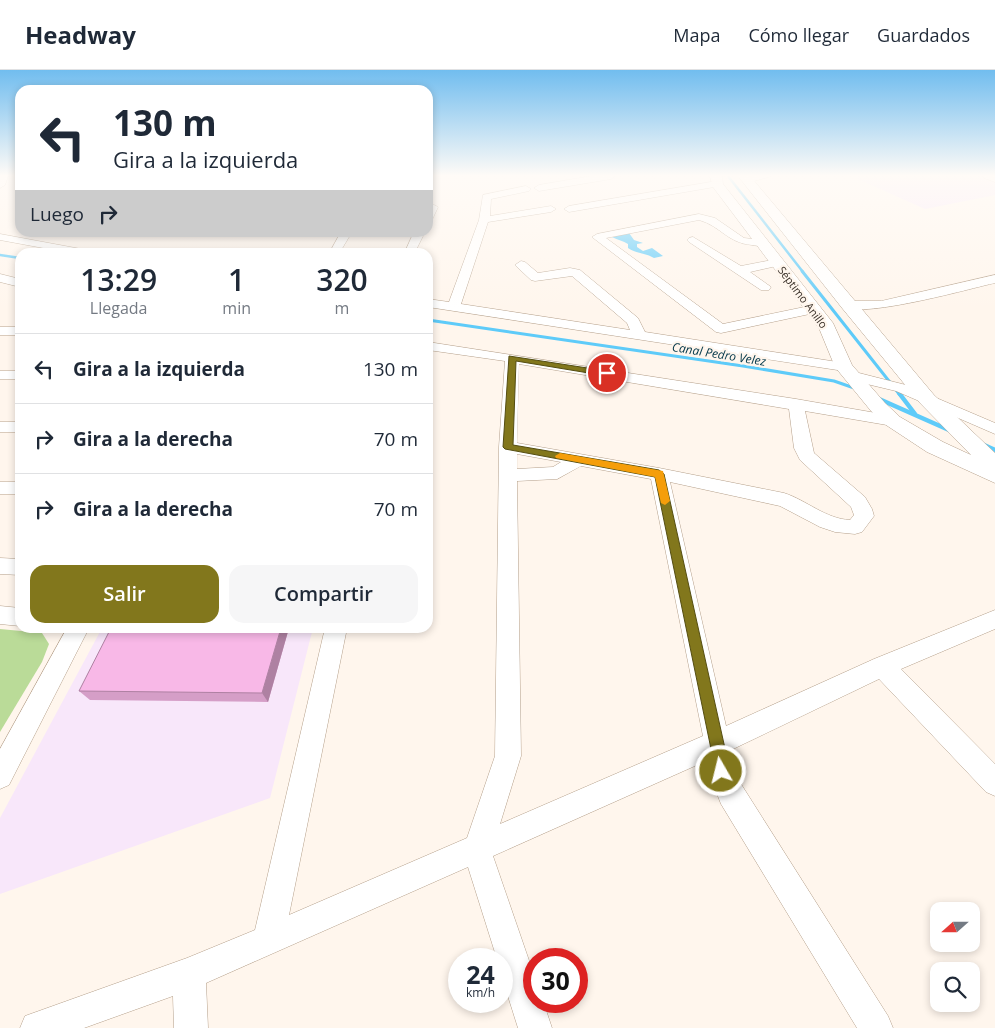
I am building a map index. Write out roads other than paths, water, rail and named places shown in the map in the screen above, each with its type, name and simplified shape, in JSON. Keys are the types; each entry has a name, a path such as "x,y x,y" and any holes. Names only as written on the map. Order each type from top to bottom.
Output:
{"street":[{"path":"454,306 484,221"},
{"path":"673,221 597,237 721,329 811,305"},
{"path":"712,221 740,241 761,243"},
{"name":"Séptimo Anillo","path":"745,221 827,327 850,374 878,406 894,421 935,447 993,470"},
{"path":"780,221 927,399 952,423 993,470"},
{"path":"0,237 59,248"},
{"path":"337,248 344,237"},
{"path":"693,240 765,287"},
{"path":"739,270 777,263"},
{"path":"521,265 535,277 570,272 576,273 633,321 640,336"},
{"path":"0,278 15,282"},
{"path":"848,305 886,304 995,279"},
{"path":"433,304 640,336 850,374 901,388 995,429"},
{"path":"756,309 764,313 811,305"},
{"path":"2,331 15,331"},
{"path":"433,347 894,421"},
{"path":"512,358 508,447 508,756 477,850 534,1028"},
{"path":"0,375 15,375"},
{"path":"508,447 659,474 784,500 804,508 827,523 836,526 855,527 864,516 863,509 858,502 806,456 796,404"},
{"path":"0,427 15,427"},
{"path":"508,475 550,475 557,473 579,459"},
{"path":"659,474 717,744 721,771 730,794 876,1028"},
{"path":"0,488 15,488"},
{"path":"0,566 15,567"},
{"path":"0,615 15,616"},
{"path":"37,1028 189,974 477,850 717,744 882,666 995,619"},
{"path":"0,776 75,633"},
{"path":"268,940 335,633"},
{"path":"882,666 995,783"},
{"path":"189,974 191,1028"}],"water":[{"path":"629,233 634,240 643,243 637,244 637,247 643,251 652,248 663,256 654,258 635,251 628,248 628,244 612,237"}],"waterway":[{"path":"763,221 803,272"},
{"name":"Canal Pedro Velez","path":"0,255 15,257"},
{"path":"802,271 900,395"},
{"name":"Canal Pedro Velez","path":"433,321 743,366 834,381 857,389"},
{"path":"899,393 915,414"},
{"name":"Canal Pedro Velez","path":"879,399 949,430"},
{"name":"Canal Pedro Velez","path":"984,445 995,450"}]}
